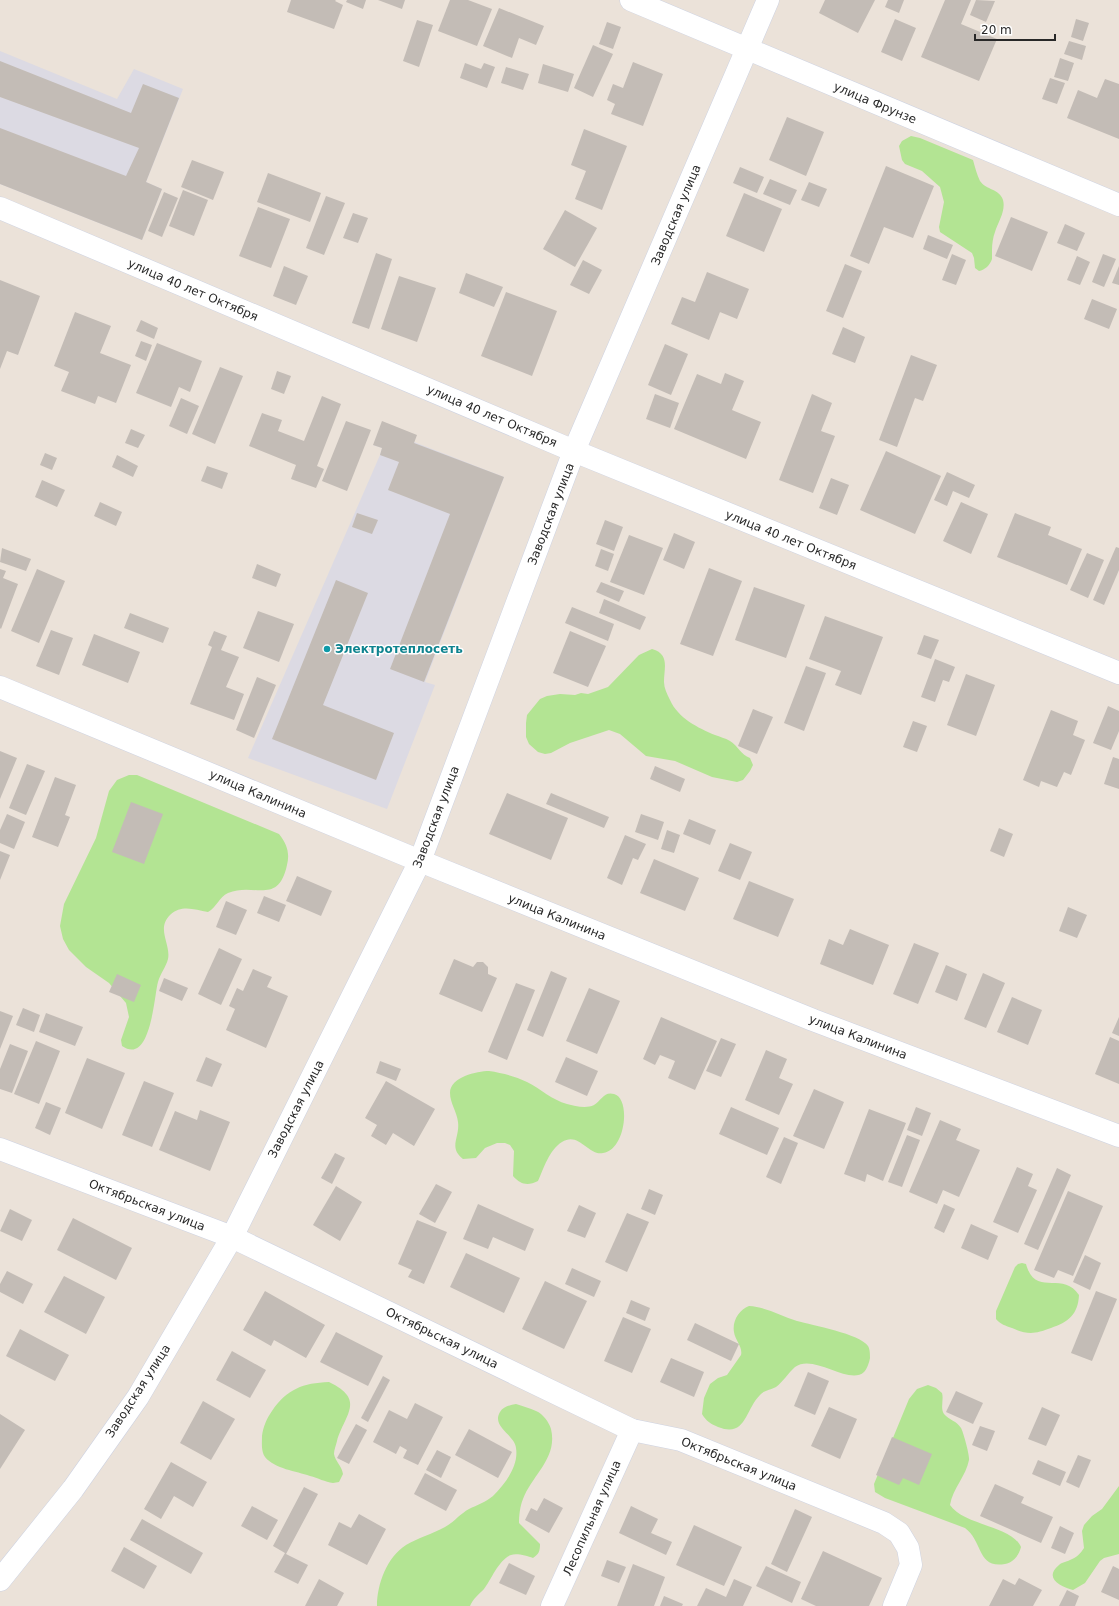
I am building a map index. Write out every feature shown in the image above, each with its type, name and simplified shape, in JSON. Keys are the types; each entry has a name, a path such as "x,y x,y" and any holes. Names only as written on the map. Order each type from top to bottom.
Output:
{"street":[{"name":"улица Фрунзе","path":"631,0 1119,205"},
{"name":"Заводская улица","path":"0,1580 73,1489 138,1396 232,1237 420,861 574,451 768,0"},
{"name":"улица 40 лет Октября","path":"0,208 574,451 1119,673"},
{"name":"улица Калинина","path":"0,687 420,861 813,1020 1119,1136"},
{"name":"Октябрьская улица","path":"0,1150 232,1237 632,1430 681,1440 884,1523 899,1533 908,1548 911,1565 894,1606"},
{"name":"Лесопильная улица","path":"552,1606 632,1430"}],"shaded area":[{"path":"0,51 117,99 134,69 183,89 146,182 162,189 142,240 0,184"},
{"path":"414,442 504,477 425,682 435,685 387,809 248,758 380,455 382,448 373,445"}],"green space":[{"path":"911,136 920,138 973,160 980,181 1001,196 1004,204 993,238 992,259 989,265 983,270 979,271 975,268 972,253 940,232 939,227 944,202 940,187 922,171 905,164 902,160 899,146 902,141"},
{"path":"652,649 658,651 664,658 665,689 678,712 695,726 730,741 744,755 750,758 753,765 743,780 737,782 712,777 675,761 646,756 620,734 609,730 570,743 551,753 545,754 538,752 529,744 526,737 527,715 540,699 547,696 560,694 588,694 608,687 639,655"},
{"path":"129,775 137,775 279,834 286,845 288,853 287,865 283,878 278,885 271,889 238,890 225,895 208,912 184,909 170,915 166,920 164,931 168,948 168,959 158,982 149,1027 145,1038 139,1046 132,1050 122,1046 121,1040 129,1017 126,1003 109,983 86,967 69,950 63,939 60,926 64,904 96,838 109,791 117,780"},
{"path":"489,1071 518,1078 556,1100 577,1106 591,1106 605,1095 611,1093 614,1094 623,1104 624,1114 624,1124 617,1143 611,1150 598,1153 578,1141 568,1139 557,1145 550,1154 538,1181 531,1184 522,1183 513,1176 514,1151 510,1145 505,1143 497,1143 485,1148 476,1158 463,1159 459,1155 455,1146 458,1122 450,1097 451,1087 459,1079 465,1076 478,1072"},
{"path":"1022,1263 1026,1264 1030,1274 1036,1280 1065,1284 1079,1295 1077,1308 1071,1317 1057,1326 1032,1333 1023,1332 1001,1324 996,1319 996,1311 1015,1267"},
{"path":"749,1306 761,1308 797,1321 856,1338 868,1346 870,1352 870,1358 866,1369 858,1375 850,1375 821,1366 803,1364 795,1367 776,1387 762,1393 755,1401 740,1426 734,1429 727,1429 713,1425 702,1414 704,1398 710,1384 718,1378 727,1375 741,1355 741,1349 734,1332 734,1324 739,1313"},
{"path":"329,1382 347,1395 350,1401 348,1415 340,1431 334,1452 343,1474 339,1482 333,1483 274,1464 265,1457 262,1447 263,1429 268,1417 284,1397 290,1392 303,1386"},
{"path":"928,1385 936,1388 942,1393 943,1412 961,1428 965,1438 968,1454 969,1460 967,1466 950,1505 956,1512 965,1517 1008,1534 1016,1540 1021,1547 1016,1558 1011,1562 996,1564 989,1562 981,1553 971,1533 965,1528 885,1498 875,1492 874,1484 909,1399 917,1389"},
{"path":"516,1404 539,1412 545,1418 551,1429 551,1449 548,1458 527,1490 519,1514 519,1523 540,1544 538,1554 533,1558 516,1554 507,1557 499,1565 484,1589 474,1599 470,1606 377,1606 377,1598 384,1572 393,1556 399,1550 406,1545 445,1527 469,1509 493,1496 502,1486 513,1468 516,1448 515,1443 501,1427 498,1417 503,1409"},
{"path":"1119,1486 1119,1554 1104,1558 1100,1561 1085,1583 1073,1590 1064,1587 1053,1578 1055,1570 1060,1564 1074,1558 1081,1552 1084,1548 1082,1531 1084,1525 1092,1516 1102,1509"}],"building":[{"path":"291,0 336,0 335,1 343,5 334,29 287,12"},
{"path":"347,0 366,0 363,9 346,2"},
{"path":"378,0 405,0 402,9"},
{"path":"450,0 468,0 492,9 477,46 438,31"},
{"path":"825,0 875,0 858,33 819,13"},
{"path":"888,0 904,0 899,13 885,7"},
{"path":"945,0 971,0 961,24 997,39 979,81 921,57"},
{"path":"976,0 995,1 986,22 970,15"},
{"path":"499,8 544,26 536,45 519,38 512,58 483,46"},
{"path":"895,19 916,28 902,61 881,52"},
{"path":"1076,19 1089,23 1083,41 1071,37"},
{"path":"417,20 433,25 419,67 403,61"},
{"path":"607,22 621,27 613,49 599,44"},
{"path":"1069,41 1086,46 1082,60 1064,54"},
{"path":"593,45 613,54 593,97 574,88"},
{"path":"1060,58 1074,63 1068,81 1054,77"},
{"path":"0,61 131,113 143,84 179,98 146,182 162,189 142,240 0,184 0,128 126,176 139,148 0,97"},
{"path":"633,62 663,74 643,126 611,114 615,104 607,100 613,84 623,88"},
{"path":"465,63 481,69 484,63 495,67 487,88 460,78"},
{"path":"543,64 574,74 568,92 538,83"},
{"path":"506,67 529,74 523,90 501,83"},
{"path":"1050,78 1065,83 1057,104 1042,99"},
{"path":"1105,79 1119,84 1119,139 1067,118 1078,90 1097,98"},
{"path":"787,117 824,132 806,176 769,160"},
{"path":"584,129 627,146 602,210 575,199 586,171 571,165"},
{"path":"192,160 224,172 213,200 181,187"},
{"path":"886,166 934,186 913,238 884,227 869,264 850,256"},
{"path":"740,167 764,177 757,193 733,183"},
{"path":"268,173 321,193 310,222 257,202"},
{"path":"770,179 797,190 790,205 763,194"},
{"path":"809,182 827,189 819,207 801,200"},
{"path":"183,190 208,200 194,236 169,226"},
{"path":"164,192 178,198 162,237 148,231"},
{"path":"744,193 782,209 764,252 726,236"},
{"path":"326,196 345,203 324,255 306,248"},
{"path":"258,207 290,219 271,268 239,256"},
{"path":"565,210 597,228 575,267 543,249"},
{"path":"353,213 368,218 358,243 343,238"},
{"path":"1011,217 1048,232 1032,271 995,256"},
{"path":"1065,224 1085,233 1077,251 1057,243"},
{"path":"928,235 953,245 947,259 923,249"},
{"path":"376,253 392,259 369,329 352,323"},
{"path":"952,254 966,260 956,285 942,280"},
{"path":"1103,254 1116,259 1104,287 1092,282"},
{"path":"1077,256 1090,262 1080,285 1067,280"},
{"path":"583,260 602,270 589,294 570,285"},
{"path":"845,264 862,271 843,318 826,311"},
{"path":"284,266 308,276 296,305 273,296"},
{"path":"1119,266 1119,285 1112,283"},
{"path":"707,272 749,289 737,319 720,312 709,340 671,324 682,297 695,302"},
{"path":"466,273 503,287 494,307 459,293"},
{"path":"399,276 436,288 417,342 381,329"},
{"path":"0,280 40,296 18,355 7,351 0,369"},
{"path":"506,292 557,311 532,376 481,356"},
{"path":"1092,299 1117,309 1109,329 1084,319"},
{"path":"75,312 111,326 100,353 131,365 116,403 98,396 95,404 61,391 69,372 54,366"},
{"path":"141,320 158,328 154,339 136,331"},
{"path":"843,327 865,337 855,363 832,354"},
{"path":"141,341 152,345 146,361 135,356"},
{"path":"157,343 202,361 190,392 179,387 171,407 136,393"},
{"path":"665,344 688,354 671,395 648,385"},
{"path":"911,355 937,365 923,401 915,398 897,447 879,440"},
{"path":"220,367 243,376 215,444 192,434"},
{"path":"277,371 291,376 284,394 271,389"},
{"path":"725,373 744,381 732,410 761,422 746,459 674,429 697,374 721,384"},
{"path":"655,394 679,403 670,428 646,419"},
{"path":"812,394 832,403 821,431 835,436 813,493 779,480"},
{"path":"322,396 341,404 317,466 324,469 316,488 291,479 296,465 249,446 262,413 282,420 278,431 304,441"},
{"path":"181,398 199,406 187,434 169,426"},
{"path":"346,421 371,430 347,491 322,481"},
{"path":"382,421 417,435 414,443 504,477 424,682 390,669 450,514 388,490 399,462 380,455 382,448 373,445"},
{"path":"131,429 145,435 138,448 125,443"},
{"path":"886,451 941,476 915,534 860,510"},
{"path":"45,453 57,458 52,470 40,465"},
{"path":"117,455 138,466 133,477 112,467"},
{"path":"207,466 228,473 222,489 201,481"},
{"path":"947,472 975,485 969,498 953,491 947,506 934,500"},
{"path":"831,478 849,485 837,515 819,508"},
{"path":"42,480 65,490 57,507 35,497"},
{"path":"100,502 122,512 116,526 94,516"},
{"path":"961,502 988,514 971,554 943,541"},
{"path":"357,513 378,520 372,534 352,527"},
{"path":"1015,513 1051,527 1048,535 1082,549 1067,585 997,557"},
{"path":"605,520 623,527 614,551 596,544"},
{"path":"674,533 695,542 684,569 663,560"},
{"path":"629,535 663,548 644,595 610,582"},
{"path":"1116,547 1119,548 1119,570 1104,605 1093,600"},
{"path":"2,548 31,559 26,571 0,562"},
{"path":"601,549 614,554 608,571 595,566"},
{"path":"1087,553 1104,560 1088,598 1070,590"},
{"path":"257,564 281,574 276,587 252,578"},
{"path":"709,568 742,581 713,656 680,644"},
{"path":"0,569 6,571 3,578 18,584 1,629 0,628"},
{"path":"37,569 65,581 39,643 11,631"},
{"name":"Электротеплосеть","path":"336,580 368,593 323,705 394,733 376,780 272,739"},
{"path":"601,582 624,591 619,602 596,592"},
{"path":"754,587 805,605 786,658 735,640"},
{"path":"604,599 646,617 640,630 599,613"},
{"path":"572,607 614,624 608,641 565,623"},
{"path":"258,611 294,624 279,662 243,648"},
{"path":"130,613 169,628 163,643 124,628"},
{"path":"825,616 883,637 861,695 835,685 841,671 809,659"},
{"path":"51,630 73,638 59,675 36,666"},
{"path":"214,631 227,636 221,650 239,657 226,687 244,694 234,720 190,704 212,647 208,645"},
{"path":"570,631 606,646 588,687 553,673"},
{"path":"94,634 140,652 128,683 82,665"},
{"path":"924,635 939,640 931,659 917,654"},
{"path":"935,659 955,667 949,682 943,680 935,702 921,697"},
{"path":"806,666 826,673 804,731 784,723"},
{"path":"966,674 995,685 976,736 947,725"},
{"path":"257,677 276,685 254,738 236,730"},
{"path":"1108,706 1119,711 1119,731 1111,750 1093,743"},
{"path":"753,709 773,717 757,754 738,746"},
{"path":"1051,710 1078,721 1073,735 1085,740 1071,775 1064,772 1057,787 1041,781 1039,787 1023,780"},
{"path":"913,721 927,726 917,752 903,747"},
{"path":"0,751 17,758 0,799"},
{"path":"1113,757 1119,759 1119,789 1104,784"},
{"path":"27,764 45,771 26,815 9,808"},
{"path":"655,766 685,779 680,792 650,779"},
{"path":"55,777 76,785 65,815 70,817 58,847 32,837"},
{"path":"507,793 568,818 551,860 489,834"},
{"path":"551,793 609,817 604,828 546,804"},
{"path":"131,802 163,814 144,864 112,852"},
{"path":"7,814 25,822 14,849 0,843 0,830"},
{"path":"641,814 664,822 658,840 635,832"},
{"path":"689,819 716,830 710,845 683,834"},
{"path":"999,828 1013,834 1004,857 990,851"},
{"path":"667,830 680,835 674,853 661,849"},
{"path":"625,835 646,844 638,860 633,858 622,885 607,878"},
{"path":"730,843 752,852 740,880 718,871"},
{"path":"0,851 10,855 0,880"},
{"path":"654,859 699,878 685,911 640,893"},
{"path":"297,876 332,891 321,916 286,901"},
{"path":"749,881 794,899 778,937 733,919"},
{"path":"264,896 286,905 279,922 257,913"},
{"path":"226,901 247,910 236,935 216,927"},
{"path":"1068,907 1087,915 1077,938 1059,931"},
{"path":"850,929 889,945 873,985 820,964 829,939 843,945"},
{"path":"914,943 939,953 918,1004 893,994"},
{"path":"219,948 242,959 221,1005 198,994"},
{"path":"454,959 473,967 477,962 483,962 488,967 488,974 497,978 482,1012 439,994"},
{"path":"946,965 967,974 957,1001 935,992"},
{"path":"253,969 272,977 267,987 288,996 266,1048 226,1030 235,1009 229,1006 237,988 243,991"},
{"path":"551,971 567,978 543,1037 527,1030"},
{"path":"983,973 1005,983 986,1028 964,1019"},
{"path":"117,974 141,985 134,1002 109,992"},
{"path":"164,978 188,988 182,1001 159,991"},
{"path":"516,983 535,990 507,1060 488,1052"},
{"path":"589,988 620,1001 597,1054 566,1041"},
{"path":"1012,997 1042,1010 1028,1045 997,1032"},
{"path":"23,1008 40,1015 34,1032 16,1025"},
{"path":"0,1011 13,1016 0,1049"},
{"path":"46,1013 83,1027 75,1046 39,1032"},
{"path":"661,1017 717,1041 695,1090 668,1078 675,1061 660,1055 655,1065 643,1059"},
{"path":"1119,1017 1119,1036 1112,1033"},
{"path":"1110,1037 1119,1041 1119,1084 1095,1074"},
{"path":"721,1038 736,1044 721,1077 706,1071"},
{"path":"36,1041 60,1051 39,1104 14,1094"},
{"path":"10,1044 28,1051 12,1093 0,1089 0,1069"},
{"path":"766,1050 787,1059 779,1078 793,1084 779,1115 745,1100"},
{"path":"206,1057 222,1064 212,1087 196,1081"},
{"path":"566,1057 598,1071 587,1096 555,1082"},
{"path":"87,1058 125,1073 102,1129 65,1113"},
{"path":"380,1061 401,1069 396,1081 376,1073"},
{"path":"144,1081 174,1093 152,1147 122,1135"},
{"path":"386,1081 435,1109 414,1146 393,1133 386,1145 371,1136 377,1125 365,1118"},
{"path":"814,1089 844,1102 824,1149 793,1136"},
{"path":"46,1102 61,1108 50,1135 35,1128"},
{"path":"731,1107 779,1128 767,1155 719,1134"},
{"path":"916,1107 931,1113 922,1136 907,1130"},
{"path":"869,1109 906,1123 883,1181 867,1174 865,1182 844,1174"},
{"path":"200,1110 230,1122 210,1171 159,1150 175,1111 197,1120"},
{"path":"940,1120 961,1129 956,1140 980,1150 959,1197 943,1190 937,1204 909,1192"},
{"path":"907,1135 920,1140 902,1187 888,1182"},
{"path":"784,1137 798,1143 781,1184 766,1177"},
{"path":"335,1153 345,1158 332,1184 321,1178"},
{"path":"1017,1167 1033,1174 1028,1186 1037,1190 1018,1233 993,1222"},
{"path":"1057,1168 1071,1175 1038,1250 1024,1244"},
{"path":"436,1184 452,1192 435,1223 419,1214"},
{"path":"336,1186 362,1202 340,1241 313,1225"},
{"path":"649,1189 663,1195 655,1215 641,1209"},
{"path":"1068,1191 1103,1206 1073,1276 1058,1270 1054,1278 1034,1270"},
{"path":"478,1204 534,1229 525,1251 493,1237 488,1249 463,1239"},
{"path":"944,1204 955,1209 944,1233 934,1228"},
{"path":"579,1205 596,1213 585,1238 567,1231"},
{"path":"10,1209 32,1220 22,1241 0,1231"},
{"path":"627,1213 649,1222 627,1272 605,1262"},
{"path":"73,1218 132,1248 116,1280 57,1250"},
{"path":"417,1220 447,1232 424,1284 408,1277 412,1270 398,1264"},
{"path":"971,1224 998,1236 988,1260 961,1248"},
{"path":"466,1253 520,1278 504,1313 450,1287"},
{"path":"1085,1255 1101,1263 1090,1290 1073,1282"},
{"path":"572,1268 601,1281 594,1297 565,1284"},
{"path":"7,1271 33,1284 23,1304 0,1292 0,1284"},
{"path":"64,1276 105,1297 86,1334 44,1312"},
{"path":"545,1281 587,1301 564,1349 522,1329"},
{"path":"265,1291 325,1325 306,1358 274,1340 271,1346 243,1330"},
{"path":"1096,1291 1117,1299 1092,1361 1071,1353"},
{"path":"631,1300 650,1308 645,1321 626,1313"},
{"path":"623,1317 651,1329 632,1373 604,1361"},
{"path":"695,1323 739,1344 731,1361 687,1340"},
{"path":"20,1329 69,1355 55,1381 6,1356"},
{"path":"336,1332 383,1356 368,1386 320,1362"},
{"path":"232,1351 266,1370 250,1398 216,1380"},
{"path":"671,1358 704,1372 694,1397 660,1382"},
{"path":"808,1372 829,1381 815,1415 794,1406"},
{"path":"383,1376 390,1380 368,1422 361,1418"},
{"path":"956,1391 983,1403 973,1424 946,1412"},
{"path":"203,1401 235,1419 211,1460 180,1443"},
{"path":"415,1403 443,1417 418,1465 403,1458 407,1450 400,1446 396,1454 373,1442 389,1410 407,1419"},
{"path":"829,1407 857,1419 840,1459 811,1446"},
{"path":"1042,1407 1060,1415 1046,1446 1028,1439"},
{"path":"0,1414 25,1430 0,1469"},
{"path":"356,1424 367,1430 349,1464 337,1458"},
{"path":"980,1426 995,1431 987,1451 972,1445"},
{"path":"469,1429 512,1452 498,1478 455,1455"},
{"path":"892,1437 932,1454 919,1485 903,1478 899,1485 876,1475"},
{"path":"437,1450 451,1457 441,1478 426,1470"},
{"path":"1078,1455 1091,1460 1079,1488 1066,1482"},
{"path":"1038,1460 1066,1472 1060,1486 1032,1474"},
{"path":"171,1462 207,1482 193,1507 174,1496 161,1519 144,1509"},
{"path":"425,1473 457,1490 446,1511 414,1494"},
{"path":"995,1484 1024,1497 1021,1503 1053,1517 1041,1543 980,1516"},
{"path":"304,1487 318,1494 286,1554 308,1565 298,1584 274,1572 285,1553 273,1546"},
{"path":"544,1498 563,1508 549,1533 525,1520 531,1508 537,1511"},
{"path":"252,1506 278,1520 267,1540 241,1526"},
{"path":"631,1506 658,1519 651,1533 672,1542 666,1555 619,1533"},
{"path":"795,1509 812,1517 787,1572 771,1564"},
{"path":"359,1514 386,1529 367,1565 328,1545 339,1522 351,1528"},
{"path":"142,1519 203,1553 191,1574 130,1540"},
{"path":"694,1525 742,1547 724,1586 676,1565"},
{"path":"1060,1526 1074,1533 1065,1554 1051,1548"},
{"path":"124,1547 157,1566 144,1589 111,1571"},
{"path":"823,1551 882,1578 869,1606 816,1606 801,1599"},
{"path":"607,1560 626,1567 619,1583 601,1576"},
{"path":"509,1563 535,1576 526,1595 499,1583"},
{"path":"633,1564 665,1577 654,1606 617,1606"},
{"path":"766,1566 801,1582 792,1603 756,1586"},
{"path":"1113,1566 1119,1569 1119,1600 1101,1592"},
{"path":"1019,1578 1042,1590 1033,1606 989,1606 1003,1579 1015,1585"},
{"path":"319,1579 344,1593 337,1606 305,1606"},
{"path":"734,1579 752,1587 743,1606 697,1606 706,1588 726,1597"},
{"path":"1067,1590 1079,1596 1075,1606 1059,1606"},
{"path":"664,1596 683,1604 682,1606 660,1606"}],"place":[{"name":"Электротеплосеть","path":"327,649"}]}
